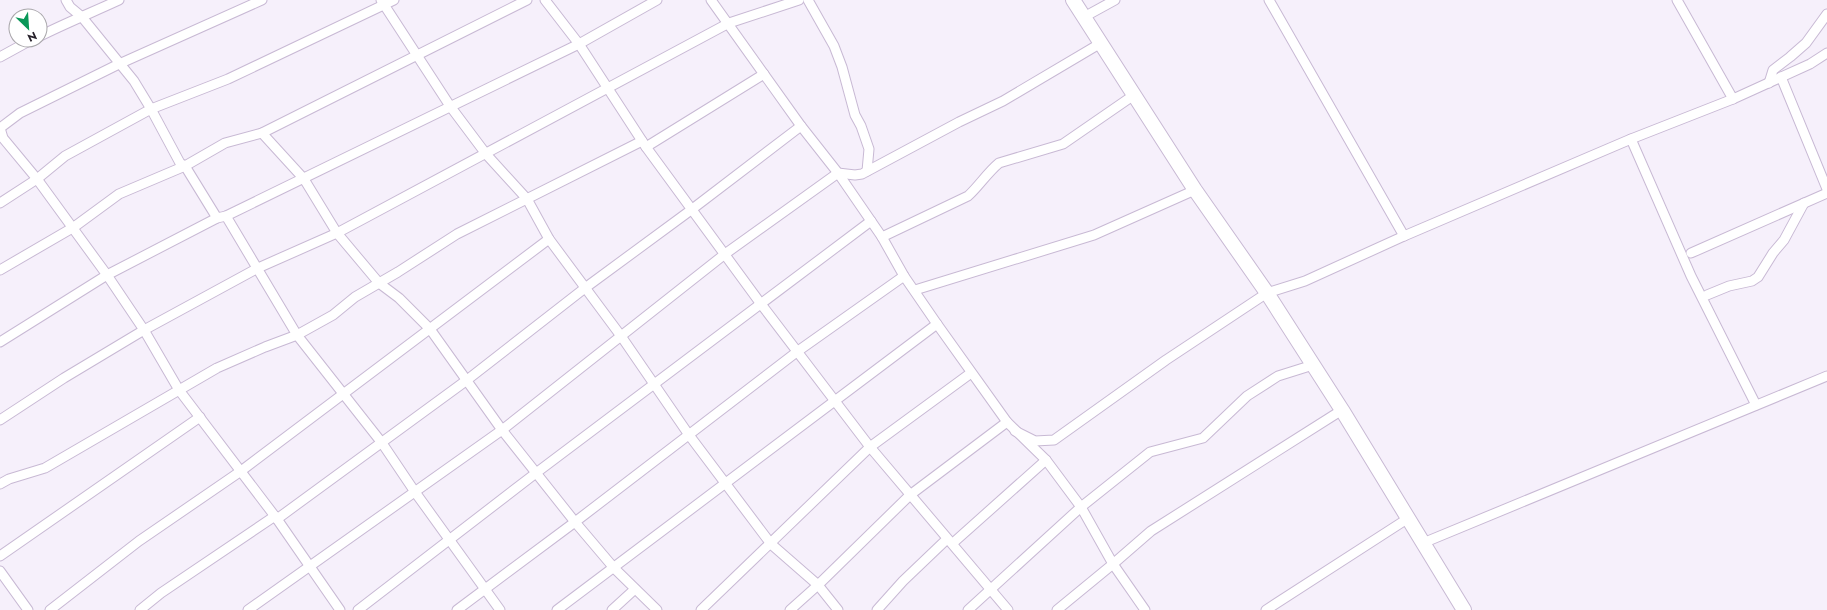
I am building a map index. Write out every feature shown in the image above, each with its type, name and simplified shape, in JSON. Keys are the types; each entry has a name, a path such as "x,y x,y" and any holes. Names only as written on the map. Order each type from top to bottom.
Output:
{"main road":[{"path":"1073,0 1195,190 1267,293 1342,410 1407,519 1464,610"}],"street":[{"path":"66,0 70,7 82,17 119,64 134,80 180,163 185,166 258,268 297,336 382,442 415,492 500,610"},
{"path":"48,32 119,0"},
{"path":"262,0 119,64 20,113 0,128 2,139 37,178 74,227 107,275 144,330 179,390 276,517 340,610"},
{"path":"0,203 37,178 65,156 151,109 228,78 383,2 394,0"},
{"path":"0,270 74,227 119,194 185,166 225,143 262,133 527,0"},
{"path":"545,0 579,44 644,144 761,304 870,447 1008,610"},
{"path":"0,342 107,275 221,217 304,179 579,44 657,0"},
{"path":"711,0 729,23 801,126 838,173 882,237 904,276 971,373 1007,422 1046,460 1081,507 1114,564 1146,610"},
{"path":"0,420 64,378 144,330 258,268 337,233 729,23 799,0"},
{"path":"808,0 834,46 842,67 855,115 868,142 869,150 867,171"},
{"path":"1084,17 1115,0"},
{"path":"1269,0 1404,236"},
{"path":"1677,0 1733,99"},
{"path":"383,2 450,106 486,154 527,199 549,239 622,336 654,386 770,544 818,585 838,610"},
{"path":"1769,82 1773,70 1806,43 1827,14"},
{"path":"248,610 502,430 725,254 838,173 855,175 867,171 959,122 1003,101 1101,43"},
{"path":"0,57 16,48"},
{"path":"1015,431 1035,441 1054,440 1166,360 1267,293 1305,281 1404,236 1631,139 1733,99 1810,64 1827,53"},
{"path":"0,484 9,479 45,468 218,368 265,347 297,336 333,315 355,297 379,284 457,234 644,144 764,74"},
{"path":"1781,77 1827,189"},
{"path":"882,237 968,196 999,163 1063,144 1134,95"},
{"path":"140,610 162,593 276,517 467,380 585,288 801,126"},
{"path":"262,133 304,179 337,233 379,284 399,298 430,329 502,430 575,522 614,568 657,610"},
{"path":"1631,139 1691,276 1756,405"},
{"path":"914,290 1094,235 1195,190"},
{"path":"1691,253 1827,193"},
{"path":"1708,295 1729,286 1752,281 1758,277 1773,253 1784,240 1804,203"},
{"path":"358,610 451,540 536,473 654,386 871,221"},
{"path":"50,610 138,541 241,471 549,239"},
{"path":"457,610 575,522 798,351 904,276"},
{"path":"557,610 937,324"},
{"path":"968,610 990,588 1081,507 1150,452 1203,438 1247,396 1278,376 1313,365"},
{"path":"701,610 870,447 971,373"},
{"path":"1423,543 1827,376"},
{"path":"1057,610 1114,564 1150,531 1342,410"},
{"path":"0,556 200,416"},
{"path":"790,610 818,585 910,495 1007,422"},
{"path":"877,610 903,581 1046,460"},
{"path":"1266,610 1407,519"},
{"path":"0,571 28,610"},
{"path":"612,610 635,589"}]}
